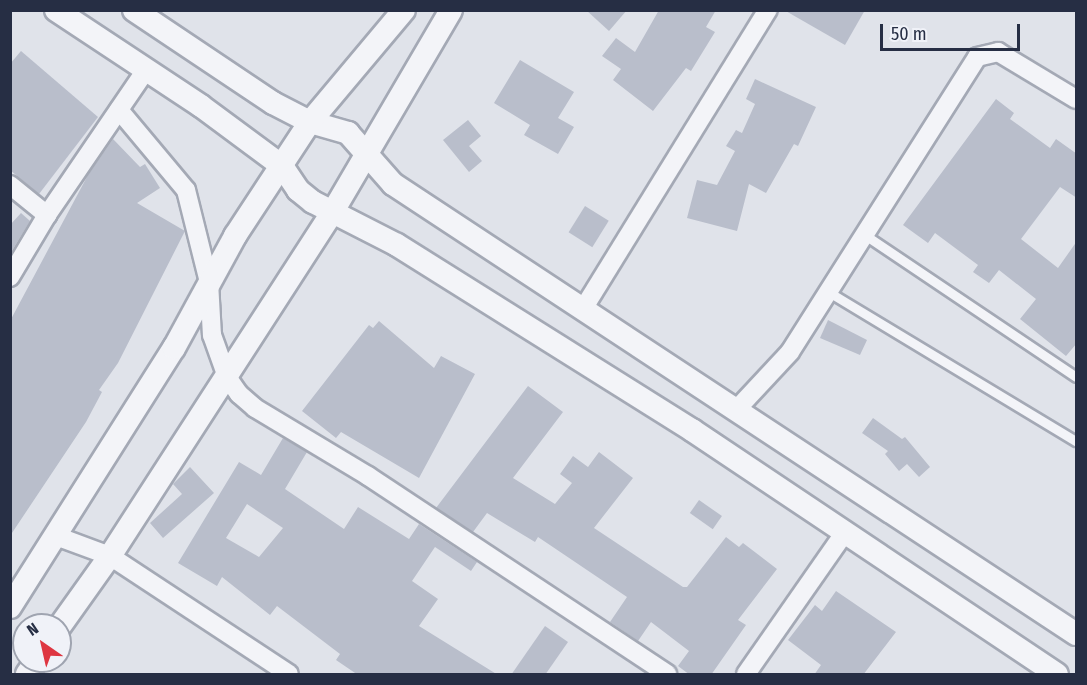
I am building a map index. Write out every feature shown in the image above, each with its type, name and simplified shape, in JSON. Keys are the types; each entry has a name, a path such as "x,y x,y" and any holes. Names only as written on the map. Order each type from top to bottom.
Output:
{"street":[{"path":"56,10 282,166 298,190 332,213 397,245 692,430 1057,675"},
{"path":"134,10 273,103 310,122 348,133 393,184 1077,634"},
{"path":"12,602 174,348 209,282 310,122 404,10"},
{"path":"69,613 110,556 332,213 451,10"},
{"path":"584,309 768,10"},
{"path":"736,410 790,352 862,233 977,57 998,52 1077,99"},
{"path":"10,277 47,215 146,70"},
{"path":"119,110 186,189 209,282 212,335 227,377 255,408 368,476 667,675"},
{"path":"10,185 47,215"},
{"path":"746,675 845,532"},
{"path":"56,536 110,556 289,675"}],"lane":[{"path":"862,233 1077,377"},
{"path":"827,291 1077,441"}],"building":[{"path":"586,10 627,10 609,31"},
{"path":"659,10 716,10 706,27 715,32 691,71 686,68 653,111 613,80 621,69 602,56 616,38 635,52"},
{"path":"784,10 865,10 845,45"},
{"path":"21,51 98,117 39,194 10,170 10,64"},
{"path":"520,60 574,92 558,118 574,127 558,154 524,135 530,125 494,103"},
{"path":"755,79 816,107 798,146 794,144 766,193 749,184 737,231 687,218 697,180 717,185 735,151 726,146 736,130 742,133 755,104 746,99"},
{"path":"996,99 1014,113 1010,119 1050,148 1056,139 1077,154 1077,198 1060,187 1021,239 1058,268 1077,241 1077,343 1066,356 1020,319 1036,299 999,270 989,283 973,272 978,265 935,233 928,243 903,225"},
{"path":"468,120 481,136 469,146 482,161 469,172 443,140"},
{"path":"113,139 140,167 145,164 160,188 137,203 185,231 118,363 99,390 102,392 86,422 10,536 10,321 88,175"},
{"path":"585,206 609,221 592,247 569,232"},
{"path":"21,213 30,221 10,254 10,225"},
{"path":"828,320 867,340 860,355 820,338"},
{"path":"379,321 434,368 441,356 475,374 419,478 341,432 336,438 302,411 369,325 373,328"},
{"path":"528,386 563,412 513,478 555,504 572,483 560,474 573,456 588,467 599,452 633,478 594,528 683,587 687,587 726,537 739,547 743,543 777,569 738,620 746,625 711,675 690,675 678,666 689,651 651,622 638,641 610,622 627,597 538,537 535,542 487,513 473,532 436,508"},
{"path":"873,418 902,439 905,437 930,467 919,477 907,464 899,471 885,454 888,451 862,433"},
{"path":"283,438 307,452 285,489 344,529 358,507 409,539 419,524 477,562 471,571 435,547 412,581 438,599 419,626 498,675 358,675 336,660 340,654 277,606 270,615 222,577 217,586 178,563 239,462 261,475","holes":["247,504 283,528 259,557 226,538"]},
{"path":"190,467 214,493 163,538 150,523 182,494 173,484"},
{"path":"699,500 722,516 713,529 690,513"},
{"path":"836,591 896,632 863,675 814,675 821,665 788,640 815,605 822,611"},
{"path":"545,626 568,642 545,675 511,675"}]}
